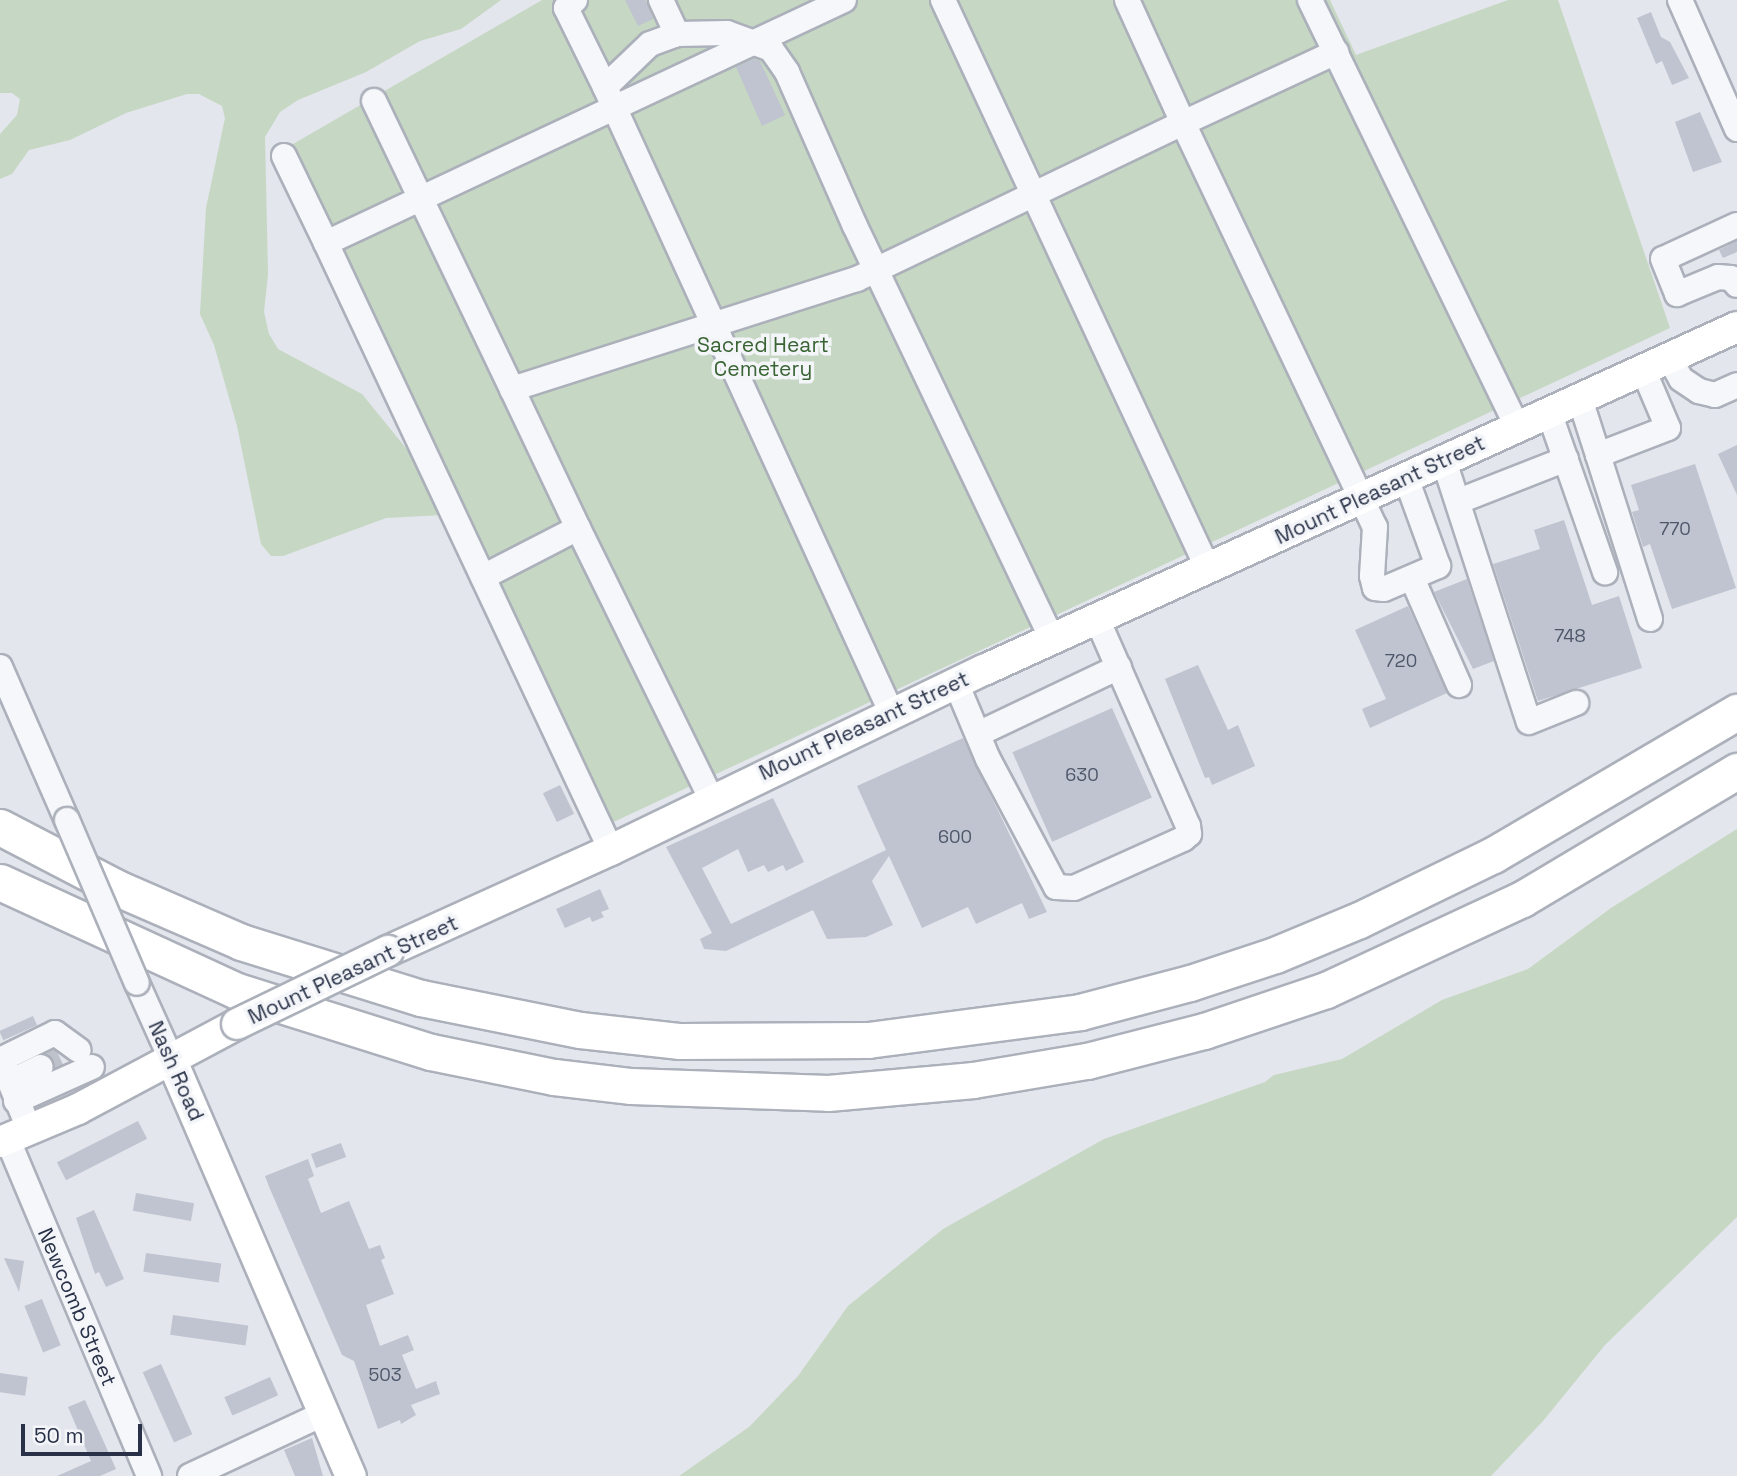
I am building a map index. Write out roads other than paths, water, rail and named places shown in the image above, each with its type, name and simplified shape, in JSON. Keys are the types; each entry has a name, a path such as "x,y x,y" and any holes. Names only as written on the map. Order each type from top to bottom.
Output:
{"highway":[{"path":"0,827 139,898 241,942 433,1001 580,1030 680,1041 868,1040 1080,1012 1190,983 1275,955 1359,920 1493,855 1737,712"},
{"path":"0,882 145,952 237,991 431,1052 526,1072 631,1086 828,1093 973,1080 1087,1061 1204,1031 1326,990 1512,904 1737,771"}],"main road":[{"name":"Mount Pleasant Street","path":"12,1136 111,1093 237,1024 388,951 611,850 956,683 1737,327"},
{"name":"Nash Road","path":"172,1061 351,1476"}],"street":[{"path":"575,0 566,8 610,97 892,714"},
{"path":"661,0 677,34"},
{"path":"326,243 419,198 610,97 755,42 844,0"},
{"path":"943,0 1208,569"},
{"path":"1127,0 1375,527 1371,576 1375,588 1412,578 1435,568 1438,560 1406,478"},
{"path":"1310,0 1517,426"},
{"path":"1680,0 1737,129"},
{"path":"610,97 650,44 677,34 727,33 771,49 787,72 1052,639"},
{"path":"512,389 878,270 1336,51"},
{"path":"374,101 578,528 712,800"},
{"path":"284,156 611,850"},
{"path":"1737,225 1663,259 1677,294 1718,277 1731,278 1737,285"},
{"path":"1656,363 1699,391 1715,395 1737,384"},
{"path":"1598,455 1668,428 1656,363"},
{"path":"1580,399 1650,619"},
{"path":"1549,412 1605,572"},
{"path":"1458,501 1566,459"},
{"path":"1444,461 1529,722 1576,703"},
{"path":"482,577 578,528"},
{"path":"1412,578 1459,685"},
{"path":"956,683 978,734 1056,887 1074,888 1183,839 1189,834 1188,826 1097,619"},
{"name":"Nash Road","path":"0,667 172,1061"},
{"path":"978,734 1119,667"},
{"path":"13,1091 2,1059 55,1033 68,1061 111,1093"},
{"path":"13,1091 68,1061"},
{"path":"13,1091 68,1061"},
{"name":"Newcomb Street","path":"13,1091 12,1136 149,1476"},
{"path":"190,1476 323,1414"}],"tunnel":[{"path":"41,1067 60,1058"}],"park label":[{"name":"Sacred Heart Cemetery","path":"763,357"}]}
